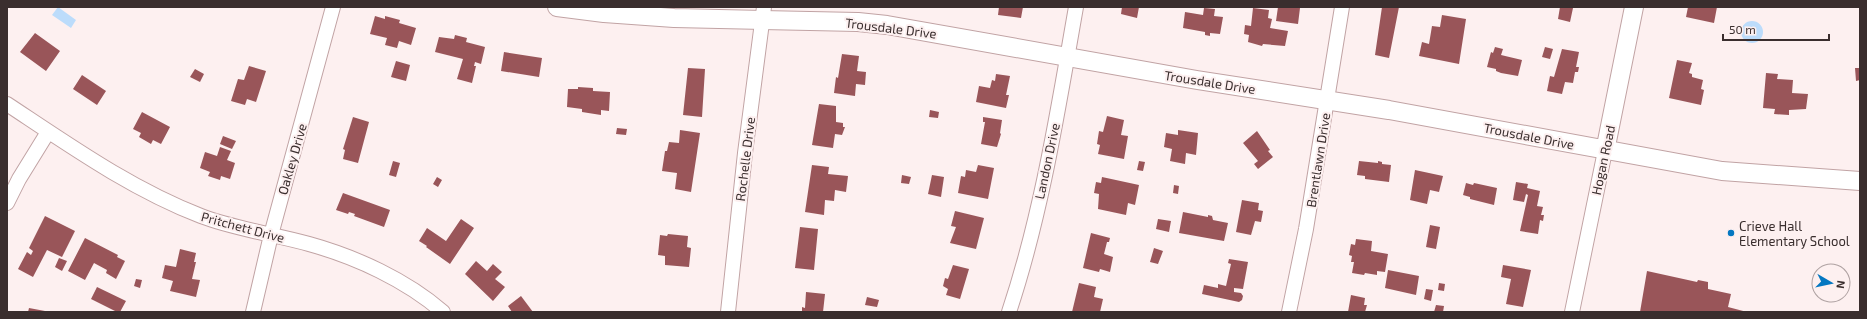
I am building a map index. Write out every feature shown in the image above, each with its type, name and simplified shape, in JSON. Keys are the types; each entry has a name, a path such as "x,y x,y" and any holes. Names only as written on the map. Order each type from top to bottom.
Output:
{"street":[{"name":"Oakley Drive","path":"253,312 270,235 333,7"},
{"name":"Trousdale Drive","path":"558,7 638,16 763,13 887,25 1197,80 1327,100 1722,171 1860,181"},
{"name":"Landon Drive","path":"1009,312 1029,244 1068,58 1076,7"},
{"name":"Brentlawn Drive","path":"1289,312 1306,229 1342,7"},
{"name":"Hogan Road","path":"1572,312 1606,151 1634,7"},
{"name":"Rochelle Drive","path":"728,312 763,13"},
{"name":"Pritchett Drive","path":"7,104 48,132 120,177 176,205 210,219 310,244 377,270 413,290 443,312"},
{"path":"7,203 19,179 48,132"}],"water":[{"path":"58,7 76,20 71,28 52,15"},
{"path":"1752,21 1760,24 1763,32 1760,40 1752,43 1744,40 1741,32 1744,24"}],"building":[{"path":"999,7 1023,7 1021,18 998,15"},
{"path":"1122,7 1139,7 1137,18 1121,14"},
{"path":"1278,7 1300,8 1298,24 1276,21"},
{"path":"1382,7 1399,7 1389,58 1375,55"},
{"path":"1560,7 1575,7 1573,8 1570,22 1558,19"},
{"path":"1688,7 1717,7 1714,23 1686,17"},
{"path":"1204,8 1215,9 1214,16 1223,17 1220,34 1210,33 1210,36 1205,35 1205,32 1183,28 1185,12 1203,15"},
{"path":"1253,8 1269,10 1268,18 1272,19 1270,28 1288,31 1285,46 1263,44 1262,46 1248,42 1249,35 1244,34 1245,25 1251,26"},
{"path":"1442,15 1466,19 1459,64 1419,56 1422,42 1429,44 1432,26 1440,27"},
{"path":"375,16 385,19 385,16 400,20 399,23 416,28 411,45 399,41 397,48 385,45 387,38 370,34"},
{"path":"35,33 60,51 46,71 20,52"},
{"path":"455,35 467,38 466,42 485,47 481,64 475,62 474,66 476,66 472,83 457,79 463,59 435,52 439,37 454,39"},
{"path":"1495,47 1503,49 1501,55 1522,60 1518,76 1501,73 1496,71 1496,69 1487,67 1491,52 1493,53"},
{"path":"1545,47 1553,49 1550,59 1542,57"},
{"path":"1562,49 1579,52 1576,67 1579,67 1578,72 1575,72 1573,83 1565,82 1562,94 1547,91 1550,76 1554,77"},
{"path":"504,52 542,58 539,77 501,71"},
{"path":"842,54 859,56 857,71 866,72 865,85 856,84 855,96 834,93 836,77 838,78"},
{"path":"1677,60 1692,63 1689,73 1692,74 1692,77 1703,80 1701,89 1704,90 1701,105 1669,98"},
{"path":"396,61 410,65 406,81 391,77"},
{"path":"249,66 266,71 256,102 247,99 245,105 231,101 238,79 244,80"},
{"path":"688,68 705,69 702,117 683,115"},
{"path":"1855,68 1860,68 1860,80 1856,81"},
{"path":"195,69 204,74 200,82 190,77"},
{"path":"1766,73 1778,74 1777,79 1793,80 1792,93 1808,94 1806,109 1789,110 1789,115 1774,114 1775,109 1763,108"},
{"path":"996,74 1010,76 1006,95 1009,95 1006,108 976,102 979,86 990,88 992,80 995,81"},
{"path":"82,75 106,91 97,105 73,89"},
{"path":"578,87 593,88 593,91 610,92 609,111 601,110 601,115 582,112 582,109 567,107 568,89 578,89"},
{"path":"819,104 836,106 836,122 843,123 843,127 845,127 842,135 835,134 833,148 812,145"},
{"path":"930,110 939,112 938,118 929,117"},
{"path":"142,112 170,127 161,144 153,140 151,144 139,137 141,133 133,129"},
{"path":"1107,116 1124,120 1121,135 1128,136 1124,159 1098,154 1100,145 1097,144 1099,131 1103,132"},
{"path":"353,117 369,122 358,163 343,159 345,150 343,149"},
{"path":"983,117 1002,120 1001,134 997,147 981,144 985,122 983,122"},
{"path":"617,128 627,129 626,135 616,134"},
{"path":"680,130 700,133 691,192 675,189 677,173 662,171 665,151 667,151 669,142 679,143"},
{"path":"1178,130 1198,133 1196,155 1186,153 1185,164 1170,161 1172,149 1164,147 1166,133 1178,135"},
{"path":"1257,131 1273,157 1258,169 1254,164 1258,161 1243,143"},
{"path":"223,136 236,141 232,149 220,144"},
{"path":"220,147 231,151 227,160 235,163 230,179 221,176 220,180 208,176 210,172 200,168 205,152 217,156"},
{"path":"393,161 400,163 396,177 389,175"},
{"path":"1139,161 1145,162 1143,171 1137,170"},
{"path":"1359,161 1378,163 1378,161 1382,162 1382,164 1391,165 1389,182 1365,179 1365,176 1357,175"},
{"path":"812,165 829,167 828,174 848,176 846,192 835,190 834,201 825,200 824,215 805,212"},
{"path":"978,165 994,168 988,199 958,193 961,176 965,177 966,170 976,172"},
{"path":"1415,170 1443,176 1439,192 1430,190 1427,204 1410,200"},
{"path":"902,175 911,177 909,184 901,183"},
{"path":"932,175 944,177 941,197 928,194"},
{"path":"437,177 442,180 438,187 433,184"},
{"path":"1102,177 1139,185 1135,205 1128,203 1126,215 1098,209 1099,194 1094,193 1096,182 1101,183"},
{"path":"1516,182 1528,184 1527,188 1540,191 1537,206 1543,207 1541,215 1544,215 1543,221 1540,220 1538,234 1520,231 1528,195 1526,194 1524,202 1513,200"},
{"path":"1466,183 1473,185 1474,183 1497,188 1494,205 1470,199 1470,197 1463,195"},
{"path":"1174,185 1179,186 1178,194 1173,193"},
{"path":"343,193 390,210 384,227 354,216 355,214 349,212 348,214 336,210"},
{"path":"1242,200 1259,203 1258,210 1263,211 1261,222 1255,221 1251,235 1236,232"},
{"path":"955,211 984,218 976,249 950,243 956,227 951,226"},
{"path":"1183,212 1208,217 1208,215 1212,216 1213,220 1228,223 1224,241 1179,233"},
{"path":"45,216 75,231 62,257 47,250 33,277 18,269 27,252 31,255 33,251 29,248"},
{"path":"461,219 474,228 450,264 419,241 427,228 446,241"},
{"path":"1158,219 1171,221 1169,232 1156,229"},
{"path":"1430,225 1440,227 1436,249 1426,247"},
{"path":"800,227 818,229 814,270 795,268"},
{"path":"1091,233 1110,238 1109,242 1107,242 1104,254 1113,257 1110,272 1100,269 1099,272 1083,268"},
{"path":"668,234 688,236 687,247 691,248 689,267 665,265 665,256 658,255 660,235 667,236"},
{"path":"85,238 118,255 117,257 125,261 116,279 106,273 107,270 94,263 85,280 68,271"},
{"path":"1356,239 1372,241 1371,251 1388,254 1385,272 1377,271 1377,275 1352,273 1354,262 1351,262 1352,256 1349,255 1351,244 1355,245"},
{"path":"1154,248 1163,251 1158,264 1150,262"},
{"path":"180,249 196,253 194,262 196,262 192,279 200,280 196,297 170,291 173,281 162,278 165,265 176,267"},
{"path":"59,258 67,261 62,271 55,267"},
{"path":"1229,259 1248,262 1243,289 1234,288 1234,292 1241,293 1243,296 1242,300 1239,302 1202,294 1204,285 1218,288 1218,284 1226,286 1231,264 1228,263"},
{"path":"476,261 487,271 493,264 502,272 495,279 505,287 493,301 465,274"},
{"path":"953,265 969,269 960,299 946,295 948,289 943,286 945,278 948,279"},
{"path":"1503,265 1531,270 1523,307 1506,304 1511,279 1501,277"},
{"path":"1388,270 1419,276 1416,295 1385,288"},
{"path":"1647,271 1697,282 1698,280 1708,282 1708,289 1731,294 1728,307 1747,312 1640,312"},
{"path":"136,279 142,280 140,288 134,286"},
{"path":"1079,283 1096,287 1094,297 1103,299 1100,312 1072,312"},
{"path":"1439,283 1445,284 1444,291 1438,290"},
{"path":"97,287 126,301 120,312 117,312 91,299"},
{"path":"1426,289 1433,290 1431,301 1424,299"},
{"path":"806,292 825,294 823,312 802,312 802,307 805,308"},
{"path":"1351,295 1365,298 1364,305 1367,305 1365,312 1348,312"},
{"path":"521,296 533,312 512,312 508,306"},
{"path":"867,297 879,300 877,307 865,305"},
{"path":"1436,305 1444,306 1443,312 1434,312"},
{"path":"29,308 45,311 45,312 28,312"}],"place":[{"name":"Crieve Hall Elementary School","path":"1731,233"}]}
